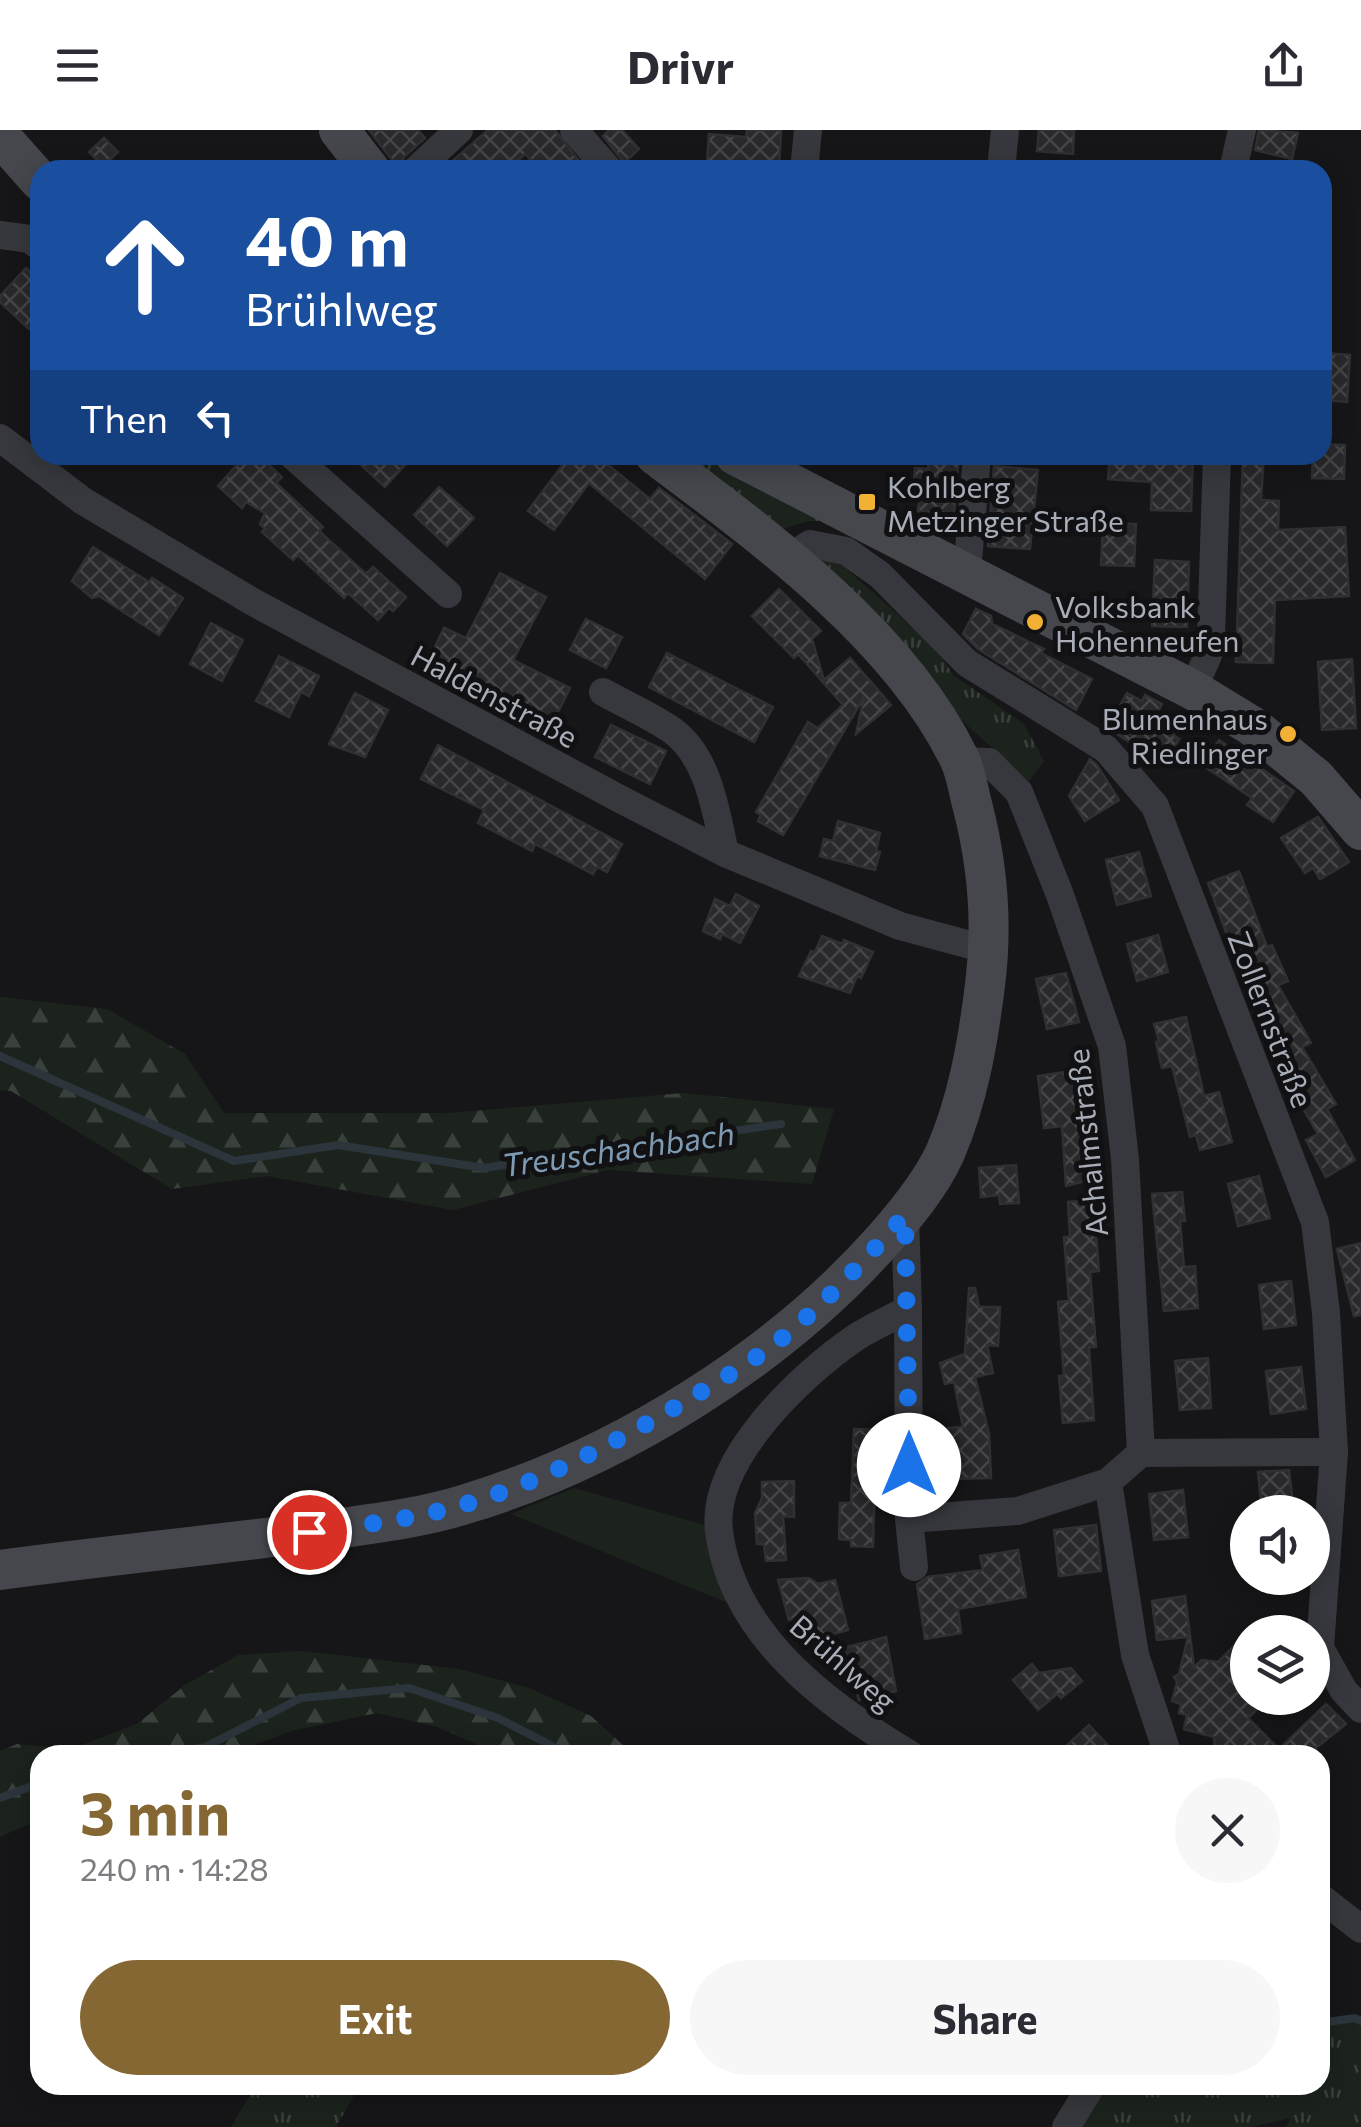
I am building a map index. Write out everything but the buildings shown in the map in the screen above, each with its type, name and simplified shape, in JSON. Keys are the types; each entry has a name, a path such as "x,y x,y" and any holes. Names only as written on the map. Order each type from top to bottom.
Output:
{"street":[{"path":"339,130 362,160"},
{"path":"427,160 459,130"},
{"path":"574,130 600,160"},
{"path":"805,160 808,130"},
{"path":"1002,160 1005,130"},
{"path":"1235,160 1242,130"},
{"path":"0,136 30,169"},
{"path":"0,234 30,239"},
{"name":"Haldenstraße","path":"0,438 30,461"},
{"name":"Haldenstraße","path":"36,465 83,501 253,602 725,853 900,926 990,950"},
{"path":"303,465 448,594"},
{"path":"0,1570 379,1523 465,1504 545,1475 622,1439 733,1372 789,1332 847,1280 905,1215 944,1156 966,1094 990,950 990,890 961,761 928,707 884,651 824,588 668,465"},
{"path":"766,465 1193,690 1252,726 1316,778 1361,830"},
{"path":"968,573 977,465"},
{"path":"1193,690 1212,637 1217,465"},
{"name":"Zollernstraße","path":"788,558 810,544 846,552 880,575 967,664 1106,749 1154,806 1315,1222 1326,1313 1334,1452 1320,1648 1344,1691 1361,1709"},
{"path":"604,692 676,733 694,754 712,794 725,853"},
{"name":"Achalmstraße","path":"961,761 989,762 1018,792 1060,896 1112,1046 1125,1159 1141,1453"},
{"path":"905,1215 909,1519 914,1567"},
{"name":"Brühlweg","path":"893,1745 823,1694 753,1622 730,1576 719,1529 724,1490 733,1468 776,1408 819,1366 856,1338 908,1309"},
{"path":"909,1519 1018,1511 1108,1482 1141,1453 1334,1452"},
{"path":"1108,1482 1135,1656 1165,1745"},
{"path":"1330,1905 1361,1929"},
{"path":"1066,2127 1086,2095"}],"green space":[{"path":"693,465 735,465 822,521 778,530"},
{"path":"821,560 836,561 844,567 938,650 953,675 1024,724 1044,761 1029,781 947,707 818,564"},
{"path":"0,997 107,1009 185,1054 224,1113 450,1113 684,1093 834,1109 812,1184 608,1170 453,1210 267,1176 172,1189 11,1091 0,1090"},
{"path":"574,1488 712,1527 728,1603 511,1514"},
{"path":"302,1651 459,1669 529,1688 591,1716 623,1745 478,1745 435,1726 377,1713 291,1731 253,1745 82,1745 137,1724 185,1685 238,1655"},
{"path":"17,1744 30,1745 30,1824 0,1837 0,1751"},
{"path":"1355,2018 1361,2021 1361,2127 1286,2127 1291,2118 1251,2127 1077,2127 1096,2095 1330,2095 1330,2022"},
{"path":"250,2095 354,2095 336,2127 231,2127"}],"waterway":[{"name":"Treuschachbach","path":"0,1056 234,1161 338,1145 484,1168 781,1124"},
{"path":"209,1745 301,1698 409,1688 498,1718 551,1745"},
{"path":"0,1798 30,1787"},
{"path":"1330,2022 1355,2018 1361,2021"}],"place":[{"name":"Kohlberg Metzinger Straße","path":"867,502"},
{"name":"Volksbank Hohenneufen","path":"1035,622"},
{"name":"Blumenhaus Riedlinger","path":"1288,734"}],"route":[{"path":"309,1532 379,1523 465,1504 545,1475 622,1439 733,1372 789,1332 847,1280 905,1215 909,1465"}]}
